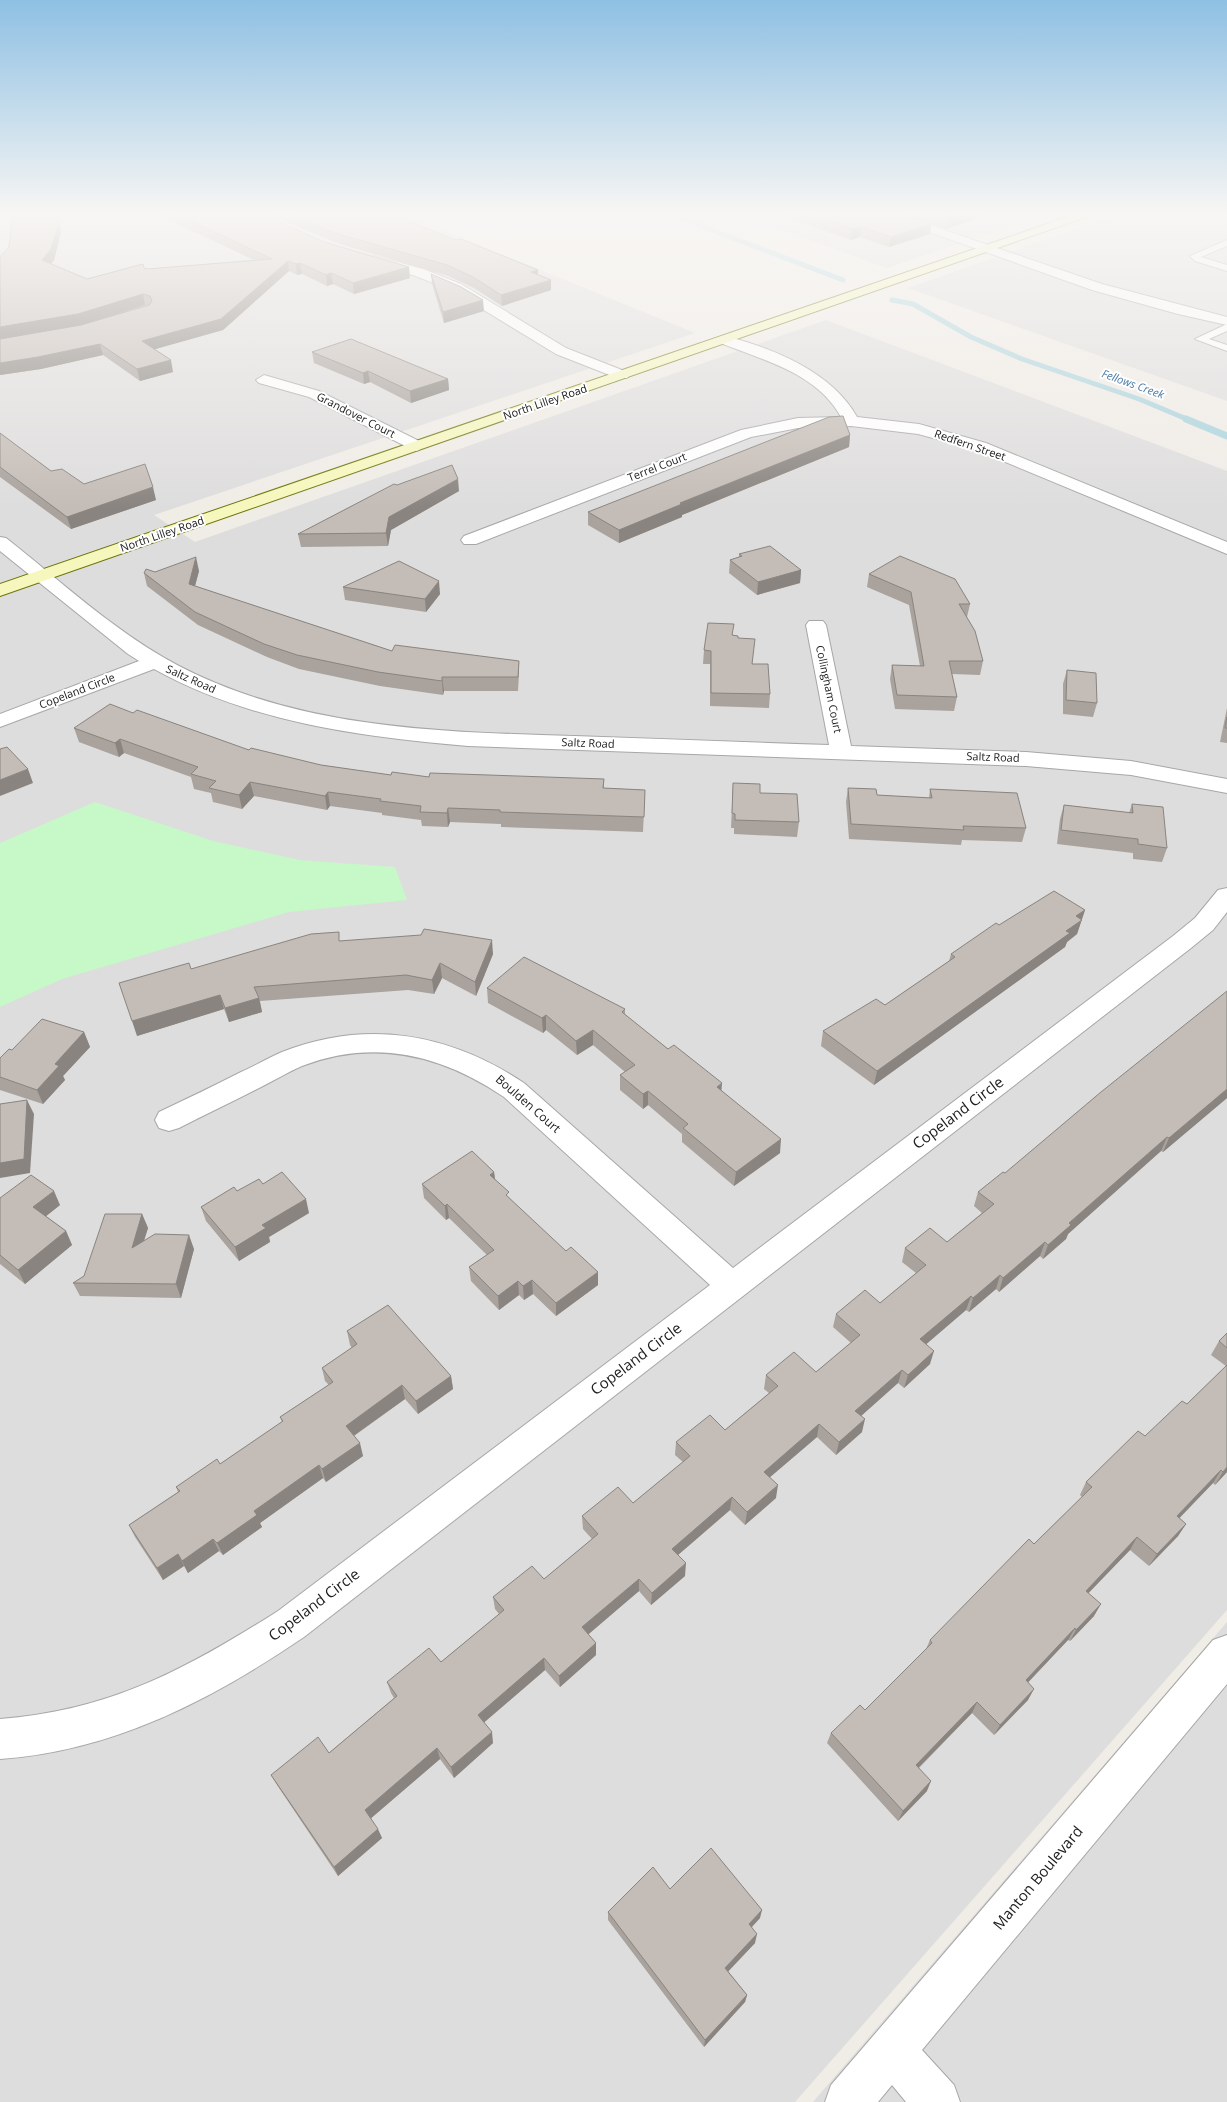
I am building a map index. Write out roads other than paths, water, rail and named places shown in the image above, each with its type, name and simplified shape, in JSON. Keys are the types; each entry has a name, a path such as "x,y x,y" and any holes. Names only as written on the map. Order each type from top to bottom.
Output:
{"street":[{"path":"496,312 561,350 622,375"},
{"name":"North Lilley Road","path":"0,590 806,312"},
{"path":"1190,312 1227,321"},
{"path":"540,337 605,352"},
{"path":"725,340 815,379 840,399 852,422"},
{"path":"622,357 650,366"},
{"name":"Grandover Court","path":"264,380 314,394 417,446"},
{"name":"Terrel Court","path":"470,540 747,433 798,423 852,422"},
{"name":"Redfern Street","path":"852,422 919,429 980,446 1227,549"},
{"name":"Saltz Road","path":"0,542 135,650 154,662 203,686 254,704 311,719 375,731 468,739 1026,759 1084,763 1173,775 1227,786"},
{"name":"Collingham Court","path":"816,626 841,752"},
{"name":"Copeland Circle","path":"0,721 154,662"},
{"name":"Copeland Circle","path":"0,1739 17,1739 80,1727 144,1706 231,1663 290,1624 1182,942 1204,924 1227,896"},
{"name":"Boulden Court","path":"169,1120 294,1058 319,1050 370,1044 412,1046 444,1052 467,1060 494,1074 514,1090 732,1286"},
{"name":"Manton Boulevard","path":"848,2102 1227,1654"},
{"path":"892,2050 937,2102"}],"lane":[{"path":"1227,327 1200,339 1227,348"}],"waterway":[{"name":"Fellows Creek","path":"927,312 971,337 1022,359 1139,399 1189,420"},
{"name":"Fellows Creek","path":"1186,419 1227,436"}]}
